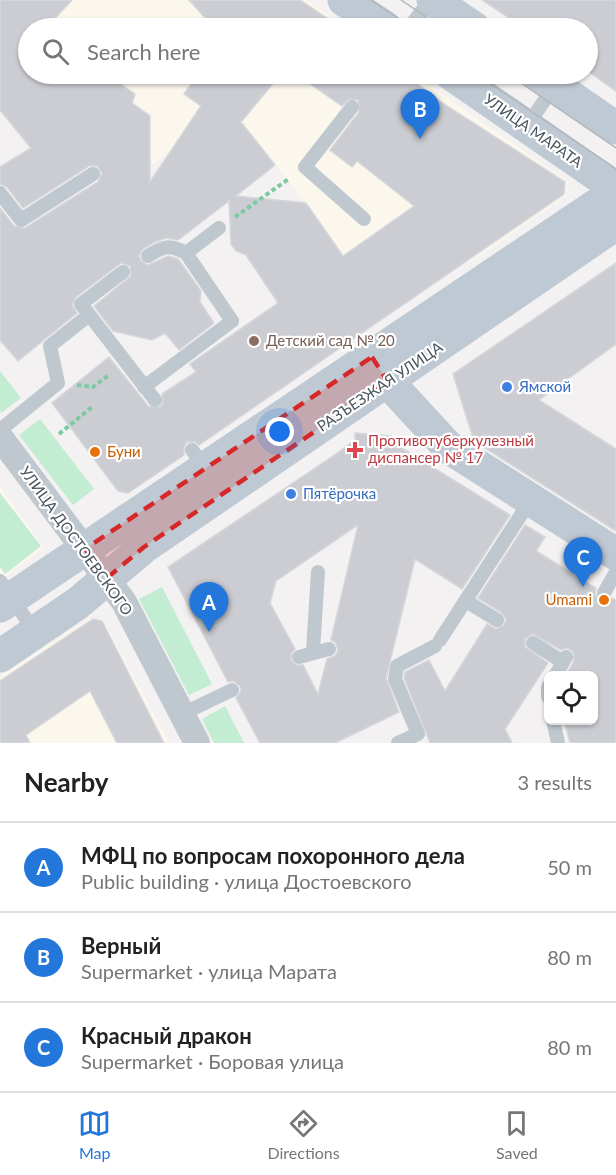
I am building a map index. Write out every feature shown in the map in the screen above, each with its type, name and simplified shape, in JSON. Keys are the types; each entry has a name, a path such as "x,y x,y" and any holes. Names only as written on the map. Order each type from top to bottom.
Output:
{"street":[{"path":"344,0 371,18"},
{"path":"439,8 456,18"},
{"name":"УЛИЦА МАРАТА","path":"466,84 616,190"},
{"path":"562,84 613,120"},
{"name":"РАЗЪЕЗЖАЯ УЛИЦА","path":"380,370 616,190"},
{"name":"РАЗЪЕЗЖАЯ УЛИЦА","path":"4,595 86,549 207,471 380,370 616,224"},
{"path":"380,370 448,447 616,554"},
{"name":"УЛИЦА ДОСТОЕВСКОГО","path":"0,437 124,602 197,743"},
{"name":"РАЗЪЕЗЖАЯ УЛИЦА","path":"0,656 78,603 144,547 207,471"}],"lane":[{"path":"424,18 439,8"},
{"path":"527,126 548,84"},
{"path":"352,107 305,167 364,219"},
{"path":"0,193 21,220 93,174"},
{"path":"186,253 219,228"},
{"path":"144,387 232,321 186,253 175,246 162,247 148,256"},
{"path":"123,272 81,304 155,399"},
{"path":"0,430 58,383 48,343 89,315"},
{"path":"398,743 418,734 395,679 394,665 437,643 530,501"},
{"path":"313,651 318,572"},
{"path":"604,593 616,572"},
{"path":"4,595 35,632"},
{"path":"466,601 497,620"},
{"path":"533,643 565,659 558,671"},
{"path":"299,657 313,651 329,649"},
{"path":"182,714 232,690"},
{"path":"554,725 558,743"}],"path":[{"path":"219,228 305,167"},
{"path":"58,383 93,387 126,363"},
{"path":"59,434 92,407"}],"highlighted area":[{"path":"372,357 388,382 144,547 107,578 85,549"}],"shaded area":[{"path":"0,0 306,0 333,18 18,18 18,71 0,49"},
{"path":"29,84 427,84 567,181 566,196 469,263 425,214 343,256 306,203 255,140 231,158 200,128 138,176 109,181"},
{"path":"0,487 44,547 0,581"},
{"path":"90,618 103,619 169,743 0,743 0,677"}],"green space":[{"path":"0,371 21,398 1,413 0,411"},
{"path":"40,419 94,489 73,505 19,435"},
{"path":"0,493 41,546 5,574 0,567"},
{"path":"162,587 212,684 189,695 139,599"},
{"path":"225,706 244,743 214,743 202,719"}],"building":[{"path":"0,0 72,0 55,18 18,18 18,84 123,84 135,94 132,103 150,116 150,182 201,106 184,94 191,84 273,84 241,122 275,165 236,196 306,203 343,256 414,206 357,161 352,167 330,150 359,112 358,100 349,99 342,106 310,84 417,84 444,104 565,182 564,194 199,445 195,442 187,442 184,455 128,493 118,491 52,403 109,357 148,406 160,407 163,403 162,394 196,372 190,364 278,303 246,255 236,251 231,244 229,201 178,240 166,238 155,242 143,249 139,256 141,261 148,265 168,256 178,259 201,291 200,302 214,323 179,350 165,333 152,340 113,331 94,306 131,276 130,266 121,263 76,297 72,305 77,313 18,361 0,340 0,208 14,226 25,228 98,182 102,173 97,166 89,166 23,208 7,187 0,184 0,167 31,148 0,110"},
{"path":"189,0 300,0 327,18 205,18"},
{"path":"482,0 616,0 616,91 598,78 598,18 509,18"},
{"name":"Ямской","path":"616,263 616,344 539,400 616,449 616,531 474,441 453,374"},
{"path":"355,433 391,436 392,442 510,515 462,589 415,559 386,678 399,712 335,743 260,743 236,698 241,691 240,686 233,681 228,682 168,567 355,440","holes":["358,525 331,640 336,643 338,651 335,656 327,659 318,694 303,665 296,665 291,660 291,654 295,649 270,603 276,581"]},
{"path":"525,525 545,537 536,551 596,588 595,594 599,600 605,602 612,598 616,600 616,743 570,743 565,725 598,725 598,671 568,671 574,661 573,652 567,648 561,650 533,634 525,639 525,647 548,663 505,729 512,743 430,743 404,678 405,672 429,660 445,691 487,624 496,629 504,625 506,620 502,613 478,598"},
{"path":"93,619 102,621 164,743 117,743 90,691 26,735 30,743 0,743 0,681"}],"tram line":[{"path":"371,0 397,18"},
{"path":"401,0 428,18"},
{"path":"491,84 616,169"},
{"path":"523,84 616,148"}],"place":[{"name":"Верный","path":"420,139"},
{"name":"Детский сад № 20","path":"254,341"},
{"name":"Ямской","path":"507,387"},
{"name":"Противотуберкулезный диспансер № 17","path":"355,450"},
{"name":"Буни","path":"95,452"},
{"name":"Пятёрочка","path":"291,494"},
{"name":"Красный дракон","path":"583,587"},
{"name":"Umami","path":"604,600"},
{"name":"МФЦ по вопросам похоронного дела","path":"209,632"}]}
